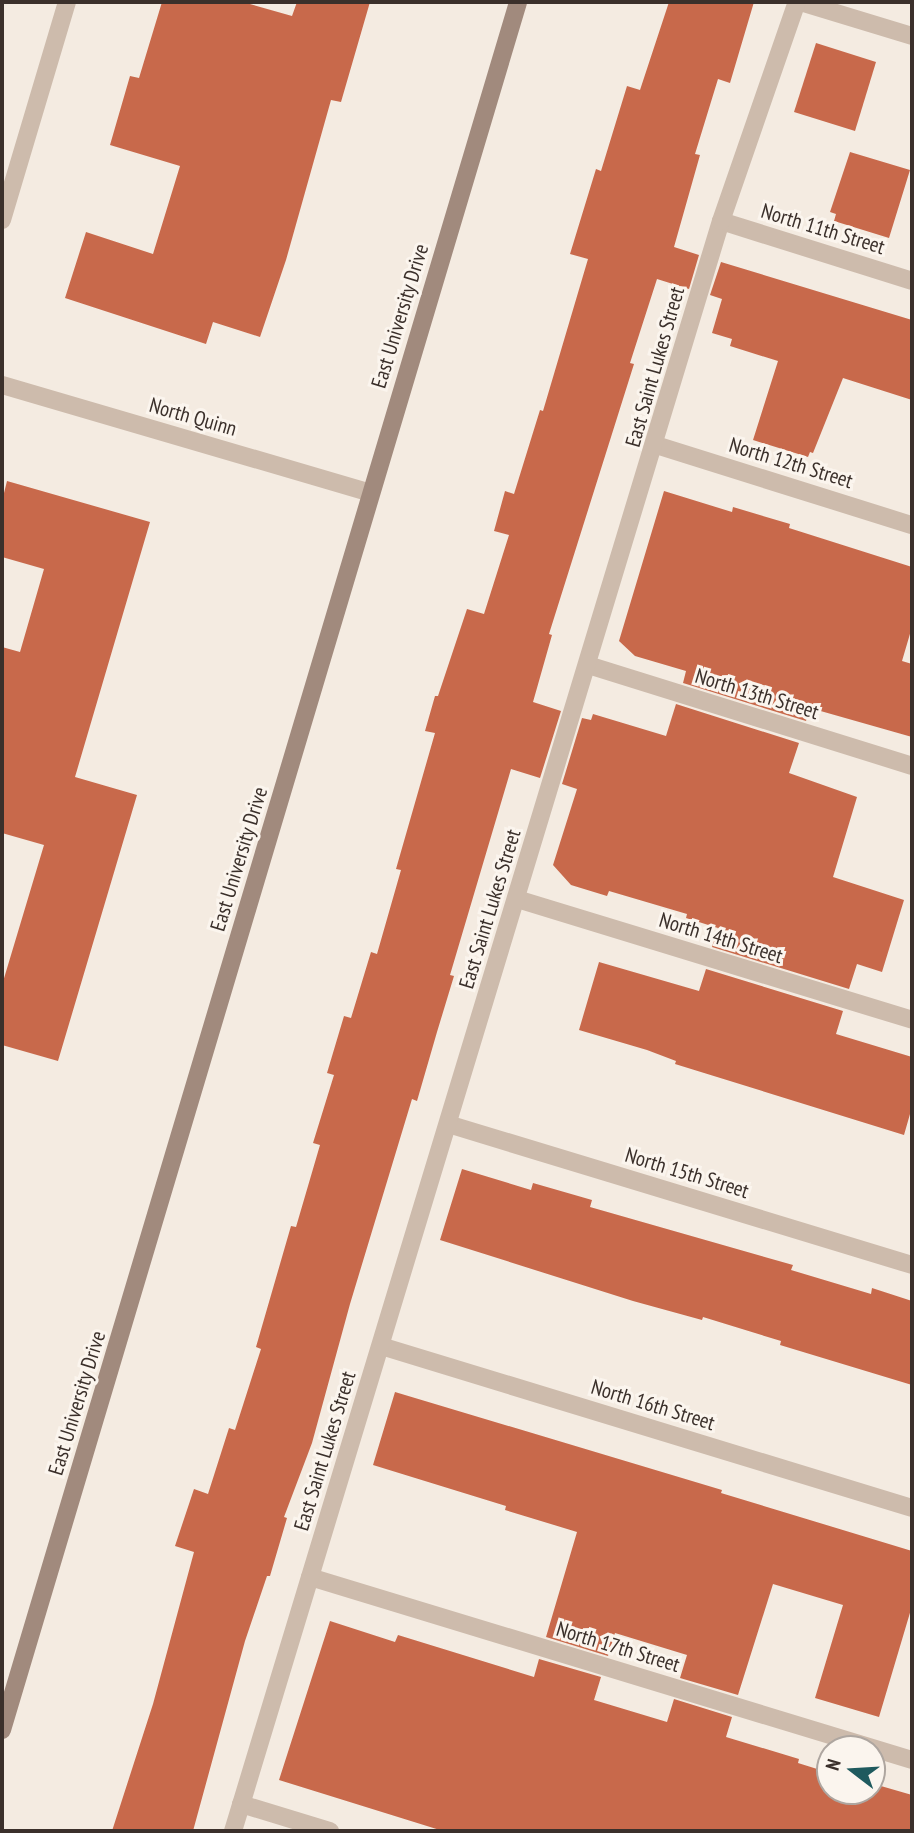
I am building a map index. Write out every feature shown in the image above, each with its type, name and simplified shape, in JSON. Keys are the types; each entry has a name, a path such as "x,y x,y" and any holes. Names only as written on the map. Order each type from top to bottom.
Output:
{"main road":[{"name":"East University Drive","path":"2,1730 518,2"}],"street":[{"path":"2,220 67,2"},
{"path":"799,2 912,36"},
{"name":"East Saint Lukes Street","path":"233,1831 656,445 721,221 799,2"},
{"name":"North 11th Street","path":"721,221 912,281"},
{"name":"North Quinn","path":"2,385 372,493"},
{"name":"North 12th Street","path":"656,445 912,525"},
{"name":"North 13th Street","path":"588,665 912,766"},
{"name":"North 14th Street","path":"517,899 912,1020"},
{"name":"North 15th Street","path":"448,1124 912,1265"},
{"name":"North 16th Street","path":"381,1346 912,1508"},
{"name":"North 17th Street","path":"310,1577 912,1760"},
{"path":"241,1804 330,1831"}],"building":[{"path":"162,2 243,2 292,16 297,2 370,2 341,102 331,100 286,260 260,337 213,322 206,344 65,298 86,232 153,254 180,166 110,145 130,76 139,78"},
{"path":"669,2 754,2 730,83 718,79 695,154 700,155 674,247 699,255 689,289 657,279 630,363 634,364 549,634 552,635 533,702 561,711 540,778 511,769 450,975 454,976 417,1101 412,1099 350,1304 312,1443 284,1517 287,1518 270,1576 267,1576 245,1641 193,1831 112,1831 153,1704 194,1552 175,1546 194,1489 208,1494 229,1428 235,1430 261,1349 256,1347 291,1226 296,1227 320,1145 313,1143 334,1075 327,1073 344,1016 351,1018 371,952 377,954 401,870 396,869 435,733 425,731 435,696 438,696 467,609 484,614 509,535 494,531 505,491 514,494 540,410 543,411 588,259 570,254 596,169 601,171 627,86 640,90"},
{"path":"816,43 876,62 855,131 794,112"},
{"path":"850,152 910,170 889,238 834,221 836,214 830,212"},
{"path":"721,262 912,320 912,400 843,378 813,453 810,452 808,457 753,440 778,361 730,346 732,339 712,333 722,299 710,295"},
{"path":"7,481 150,522 75,777 137,795 58,1061 2,1045 2,985 44,845 2,833 2,647 20,652 44,569 2,557 2,501"},
{"path":"664,491 732,512 733,507 790,524 789,528 912,567 912,627 902,661 912,664 912,737 810,708 806,721 683,683 686,671 635,656 619,641"},
{"path":"676,704 799,743 789,773 857,797 833,877 904,900 882,972 857,964 849,989 712,947 718,928 686,918 687,914 609,891 607,896 571,885 553,865 577,789 562,784 582,718 591,720 593,714 666,736"},
{"path":"599,962 699,991 706,969 843,1011 836,1034 912,1057 912,1107 904,1135 675,1064 676,1061 647,1050 579,1030"},
{"path":"462,1169 531,1190 533,1183 592,1200 590,1207 793,1265 791,1270 871,1294 872,1288 912,1301 912,1385 780,1345 781,1341 703,1317 702,1320 633,1301 440,1240"},
{"path":"395,1392 722,1490 721,1493 912,1551 912,1606 879,1717 815,1698 843,1605 773,1584 738,1695 680,1678 687,1655 615,1633 608,1656 546,1637 577,1532 505,1510 506,1506 373,1465"},
{"path":"330,1621 395,1642 398,1635 534,1677 539,1659 601,1677 594,1700 667,1722 674,1699 732,1717 726,1737 799,1759 798,1763 816,1769 816,1805 886,1805 886,1787 912,1795 912,1831 443,1831 279,1780"}]}
